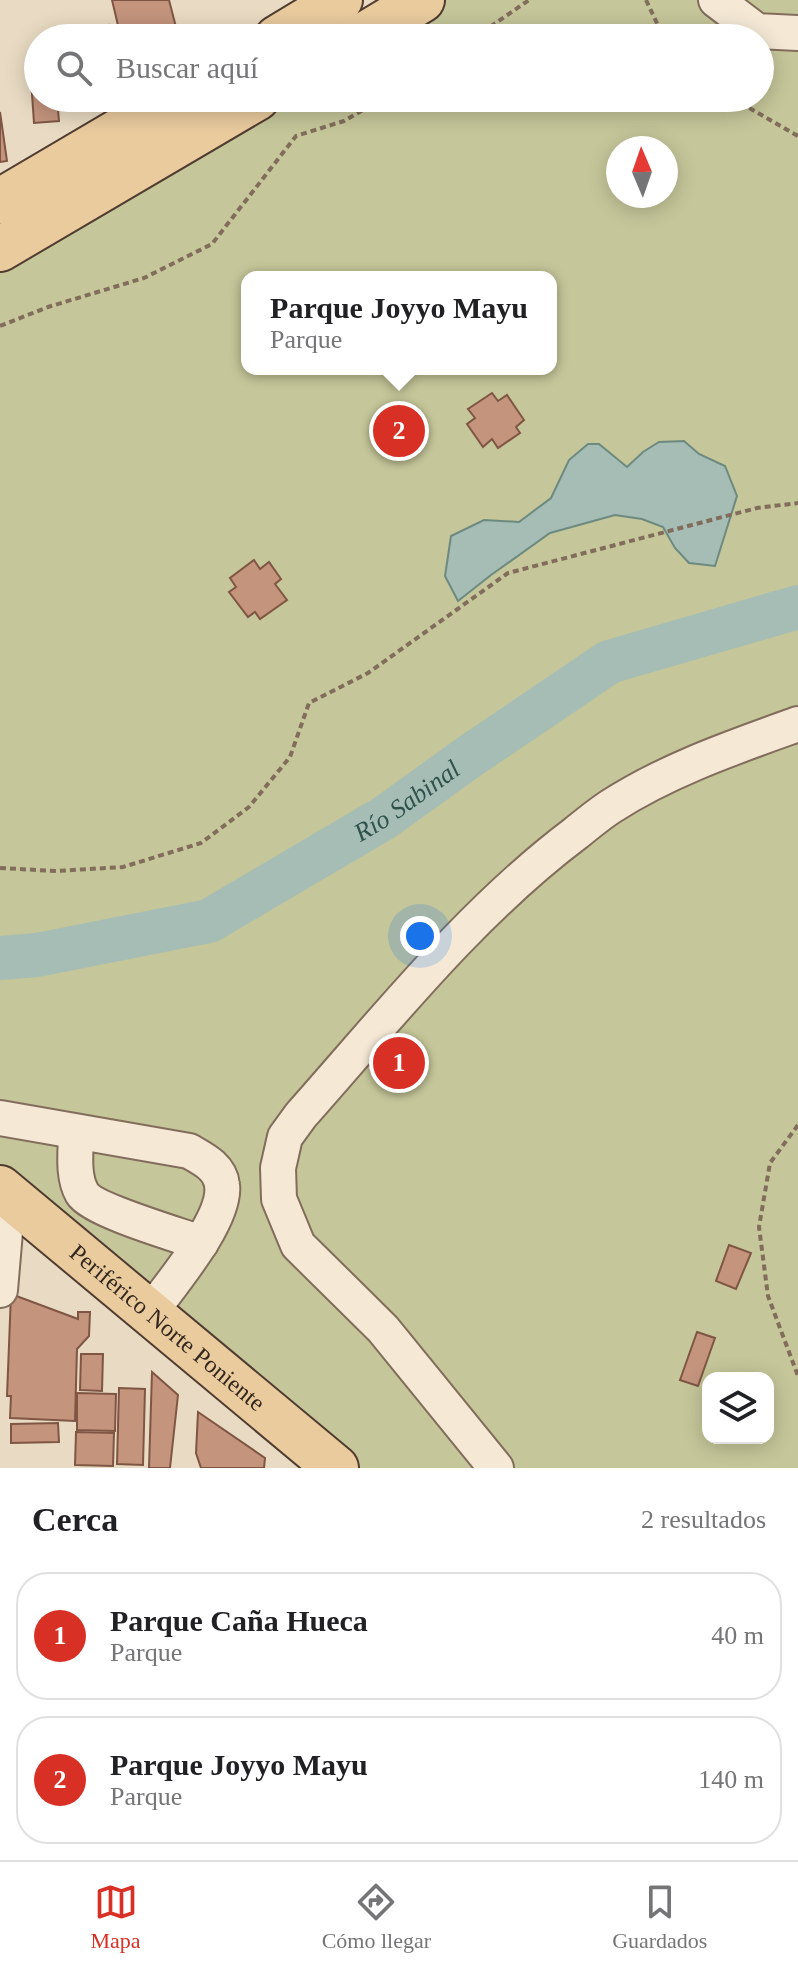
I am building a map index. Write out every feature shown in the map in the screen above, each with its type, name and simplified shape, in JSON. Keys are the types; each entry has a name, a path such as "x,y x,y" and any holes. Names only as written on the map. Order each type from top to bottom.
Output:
{"main road":[{"path":"291,21 340,0"},
{"path":"382,24 422,0"},
{"path":"0,201 151,112"},
{"path":"0,249 233,112"},
{"name":"Periférico Norte Poniente","path":"2,1207 150,1313 336,1468"},
{"name":"Periférico Norte Poniente","path":"2,1207 303,1468"}],"street":[{"path":"716,0 748,24"},
{"path":"774,32 798,33"},
{"path":"496,1468 383,1329 298,1245 279,1199 278,1168 285,1137 446,951 513,884 558,846 610,807 666,776 722,751 798,724"},
{"path":"0,1118 189,1151 211,1163 223,1184 220,1208 201,1243 150,1313"},
{"path":"76,1132 75,1169 82,1194 101,1207 201,1243"},
{"path":"0,1290 2,1207"}],"path":[{"path":"494,24 529,0"},
{"path":"646,0 657,24"},
{"path":"0,326 48,307 144,278 212,244 296,136 344,121 360,112"},
{"path":"756,112 798,136"},
{"path":"0,868 56,871 123,867 201,843 249,807 290,757 309,703 368,673 508,573 757,508 798,503"},
{"path":"798,1125 770,1163 759,1227 768,1296 798,1376"}],"green space":[{"path":"434,0 798,0 798,1468 353,1468 0,1168 0,255 243,112 774,112 774,24 393,24"}],"shaded area":[{"path":"684,441 699,454 725,466 737,496 715,566 689,563 675,548 663,527 642,519 615,515 550,533 458,601 445,576 451,536 484,520 519,522 551,498 569,460 588,444 599,444 627,467 659,442"}],"building":[{"path":"112,0 169,0 175,24 118,24"},
{"path":"0,112 7,161 0,162"},
{"path":"33,112 58,112 59,121 34,123"},
{"path":"492,393 498,401 507,395 524,420 516,427 520,433 498,448 492,439 483,447 467,424 475,418 468,409"},
{"path":"254,560 260,569 269,562 281,579 275,584 287,600 260,619 255,612 248,617 229,592 236,587 230,578"},
{"path":"729,1245 751,1253 736,1289 716,1281"},
{"path":"11,1294 78,1319 78,1312 90,1312 89,1336 77,1349 75,1421 10,1418 11,1396 7,1396"},
{"path":"697,1332 715,1338 698,1386 680,1380"},
{"path":"81,1354 103,1354 102,1391 80,1390"},
{"path":"152,1372 178,1395 170,1468 149,1468"},
{"path":"119,1388 145,1389 143,1465 117,1464"},
{"path":"77,1393 116,1394 115,1431 77,1430"},
{"path":"198,1412 265,1458 264,1468 201,1468 196,1453"},
{"path":"58,1423 59,1442 11,1443 11,1424"},
{"path":"76,1432 114,1433 113,1466 75,1465"}],"waterway":[{"name":"Río Sabinal","path":"0,958 37,955 209,921 384,818 609,662 798,607"}],"place":[{"name":"Parque Joyyo Mayu","path":"399,431"},
{"name":"Parque Caña Hueca","path":"399,1063"}]}
